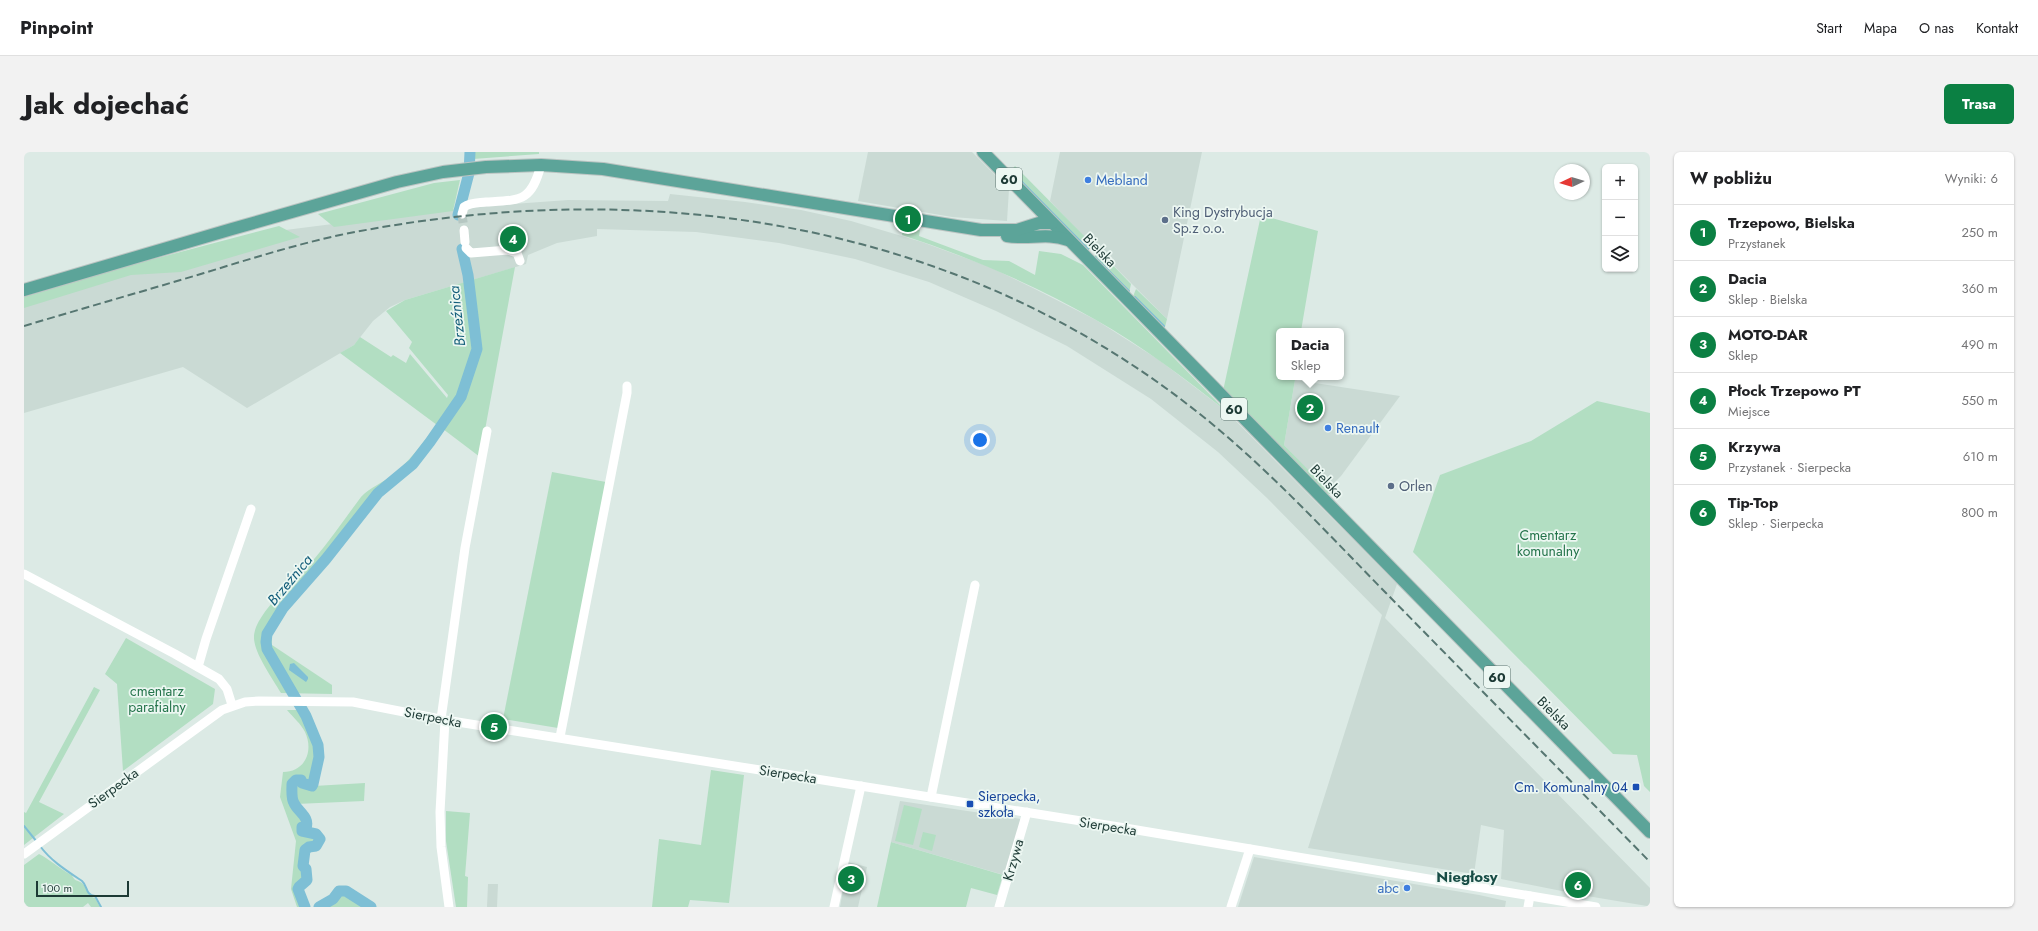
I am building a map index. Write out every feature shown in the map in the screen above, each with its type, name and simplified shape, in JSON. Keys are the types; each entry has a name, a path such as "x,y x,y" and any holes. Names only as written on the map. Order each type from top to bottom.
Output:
{"main road":[{"name":"Bielska","path":"982,152 1650,832"},
{"path":"24,290 397,182 477,168 541,165 603,169 981,230 1018,238 1046,235 1069,240"},
{"path":"1032,226 1036,215 1035,205"},
{"path":"981,230 1017,230 1032,226 1053,224"},
{"path":"1046,235 1053,224"}],"street":[{"path":"462,214 464,207 471,203 508,201 525,196 534,185 541,165"},
{"path":"464,230 465,245 471,254 508,250 516,252 520,261"},
{"path":"560,737 627,393 626,386"},
{"path":"449,907 441,847 440,812 443,719 465,548 487,432"},
{"path":"198,667 206,639 250,510"},
{"path":"24,574 198,667 225,684 232,705"},
{"path":"931,797 975,585"},
{"name":"Sierpecka","path":"24,854 208,718 232,705 245,702 310,701 368,704 443,719 1027,812 1596,907"},
{"path":"834,907 861,786"},
{"name":"Krzywa","path":"999,907 1027,812"},
{"path":"1231,907 1250,849"},
{"path":"1528,907 1530,896"}],"shaded area":[{"path":"868,152 972,152 1009,189 1007,221 952,217 858,201"},
{"path":"1060,152 1202,152 1167,319 1050,201"},
{"path":"670,194 801,210 851,221 922,242 990,267 1033,288 1096,320 1159,360 1225,410 1397,584 1385,618 1650,888 1650,904 1647,906 1587,896 1501,879 1504,830 1481,825 1474,874 1308,848 1382,615 1267,498 1218,452 1151,399 1067,346 996,311 929,282 855,259 779,243 696,232 597,229 597,236 557,243 528,255 526,264 405,300 390,307 373,321 354,345 247,408 183,367 24,413 24,300 247,235 435,211 513,204 568,200 668,201"},
{"path":"1295,380 1400,396 1341,476 1327,490 1284,445"},
{"path":"900,801 1021,819 1004,875 891,842"},
{"path":"1254,857 1479,895 1506,901 1505,907 1238,907"},
{"path":"848,862 867,867 858,907 840,907"},
{"path":"488,884 498,884 497,907 487,907"}],"green space":[{"path":"473,152 539,152 539,154 473,159"},
{"path":"1015,166 1094,246 1087,251 1009,173"},
{"path":"460,180 453,211 334,227 318,214 434,183"},
{"path":"1261,215 1318,231 1302,328 1276,328 1276,380 1295,380 1284,445 1327,489 1334,483 1335,489 1331,494 1323,493 1223,391"},
{"path":"279,226 300,237 181,272 131,275 24,308 24,297 131,265"},
{"path":"903,227 920,230 919,236 983,260 1009,261 1035,275 1039,251 1061,254 1083,265 1225,410 1146,351 1096,320 1049,295 977,262 902,235"},
{"path":"1099,251 1131,284 1129,293 1093,258"},
{"path":"515,267 480,457 443,429 419,461 380,496 338,551 291,605 277,624 272,634 272,645 332,685 332,694 281,693 257,650 254,636 256,627 279,595 315,558 333,536 361,497 368,490 390,477 400,469 437,425 340,353 354,345 360,337 391,357 393,355 406,363 410,354 447,398 448,395 409,348 412,342 386,311 405,300"},
{"path":"1136,289 1167,319 1164,331 1132,299"},
{"name":"Cmentarz komunalny","path":"1597,401 1650,413 1650,792 1644,786 1637,755 1613,754 1413,552 1440,475 1531,441"},
{"path":"552,472 606,482 558,728 503,719"},
{"name":"cmentarz parafialny","path":"126,638 215,689 213,704 123,771 117,684 105,674"},
{"path":"94,687 100,690 39,802 64,814 24,845 24,812 26,813"},
{"path":"287,710 298,710 300,712 317,745 317,758 312,784 297,778 290,783 293,805 304,817 306,825 301,826 300,830 309,836 315,836 319,840 315,845 309,846 304,850 302,865 306,876 304,881 297,888 304,907 297,907 291,889 296,841 280,797 283,772 291,771 297,768 306,759 308,753 308,739 299,723"},
{"path":"711,770 744,775 729,903 690,900 688,907 652,907 659,839 701,845"},
{"path":"297,781 312,788 314,786 365,783 364,801 296,804 293,795 293,785"},
{"path":"904,805 922,809 913,845 895,841"},
{"path":"446,811 470,813 465,876 468,877 467,907 456,907 446,841"},
{"path":"923,832 936,835 932,851 919,847"},
{"path":"891,842 1003,875 997,895 971,888 966,907 877,907"},
{"path":"39,854 82,883 90,896 95,898 100,907 91,907 88,903 83,907 28,907 24,902 24,865"},
{"path":"340,892 345,892 368,907 321,907 334,900"}],"water":[{"path":"294,663 308,677 306,682 289,670 290,664"}],"waterway":[{"name":"Brzeźnica","path":"458,215 469,173 470,152"},
{"path":"1014,174 1088,249"},
{"name":"Brzeźnica","path":"305,907 298,889 307,880 306,869 303,866 305,850 309,847 316,846 320,839 316,834 302,831 302,827 306,828 307,824 305,818 293,801 292,784 296,780 301,780 302,783 312,786 319,757 318,745 306,716 267,649 267,634 283,608 326,559 378,493 413,464 461,397 477,349 468,275 462,249"},
{"path":"1095,257 1129,291"},
{"path":"1135,297 1164,326"},
{"path":"24,826 37,842"},
{"path":"40,846 54,861 82,881 88,892 95,896 101,907"},
{"name":"Brzeźnica","path":"319,907 333,899 339,891 346,891 371,907"}],"tunnel":[{"path":"462,214 464,230"}],"railway":[{"path":"24,326 306,243 340,235 453,217 566,210 678,213 789,228 897,254 1002,294 1101,346 1196,411 1246,454 1294,499 1650,862"}],"place":[{"name":"Mebland","path":"1088,180"},
{"name":"Trzepowo, Bielska","path":"908,219"},
{"name":"King Dystrybucja Sp.z o.o.","path":"1165,220"},
{"name":"Płock Trzepowo PT","path":"513,239"},
{"name":"Dacia","path":"1310,408"},
{"name":"Renault","path":"1328,428"},
{"name":"Orlen","path":"1391,486"},
{"name":"Krzywa","path":"494,727"},
{"name":"Cm. Komunalny 04","path":"1636,787"},
{"name":"Sierpecka, szkoła","path":"970,804"},
{"name":"MOTO-DAR","path":"851,879"},
{"name":"Tip-Top","path":"1578,885"},
{"name":"abc","path":"1407,888"}],"district":[{"name":"Niegłosy","path":"1467,877"}]}
